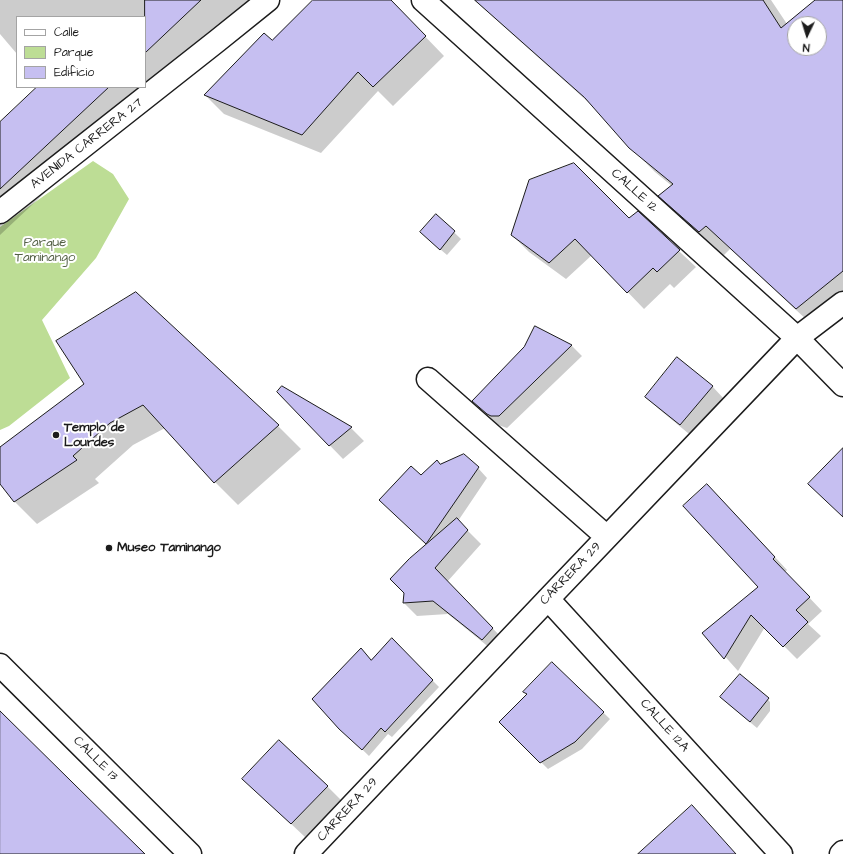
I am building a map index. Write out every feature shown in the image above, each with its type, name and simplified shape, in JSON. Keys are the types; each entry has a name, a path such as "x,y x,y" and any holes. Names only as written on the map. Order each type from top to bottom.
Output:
{"street":[{"name":"AVENIDA CARRERA 27","path":"0,212 268,0"},
{"name":"CALLE 12","path":"423,0 797,338 843,385"},
{"name":"CARRERA 29","path":"306,854 797,338 843,303"},
{"path":"428,379 607,537"},
{"name":"CALLE 12A","path":"548,599 781,854"},
{"name":"CALLE 13","path":"0,665 190,854"}],"green space":[{"name":"Parque Taminango","path":"93,161 113,174 129,199 96,258 42,320 70,378 9,426 0,430 0,227"}],"building":[{"path":"145,0 201,0 146,52"},
{"path":"313,0 391,0 426,36 373,87 358,72 302,135 204,95 264,33 272,40"},
{"path":"475,0 763,0 781,28 787,23 787,56 827,56 827,16 796,16 815,0 843,0 843,271 796,309 706,226 699,232 658,196 673,184 629,148 585,98"},
{"path":"36,88 108,88 0,189 0,122"},
{"path":"574,163 629,218 638,211 680,250 657,272 653,268 627,293 575,239 549,263 511,235 529,180"},
{"path":"436,214 455,231 440,250 420,232"},
{"path":"136,292 279,425 214,483 143,405 110,423 73,456 77,460 14,502 0,484 0,447 84,384 56,341"},
{"path":"535,326 572,345 499,416 491,416 487,414 472,401 524,347"},
{"path":"677,357 713,386 680,425 645,397"},
{"path":"282,386 352,427 329,446 277,392"},
{"path":"843,448 843,517 808,484"},
{"path":"464,454 479,467 426,544 379,500 411,466 421,475 437,460 440,464"},
{"path":"707,484 775,557 773,559 810,597 796,610 808,622 783,647 751,615 724,659 702,633 758,587 683,506"},
{"path":"457,518 468,530 435,568 493,628 482,640 433,601 403,603 404,593 390,579 409,559"},
{"path":"392,638 433,680 385,732 381,728 362,750 339,729 312,699 361,648 371,660"},
{"path":"552,662 604,712 575,742 540,763 499,722 527,694 523,692"},
{"path":"740,674 769,698 750,722 720,697"},
{"path":"0,711 145,854 0,854"},
{"path":"279,740 328,786 291,824 242,779"},
{"path":"692,805 736,854 638,854"}],"place":[{"name":"Templo de Lourdes","path":"56,435"},
{"name":"Museo Taminango","path":"109,548"}]}
